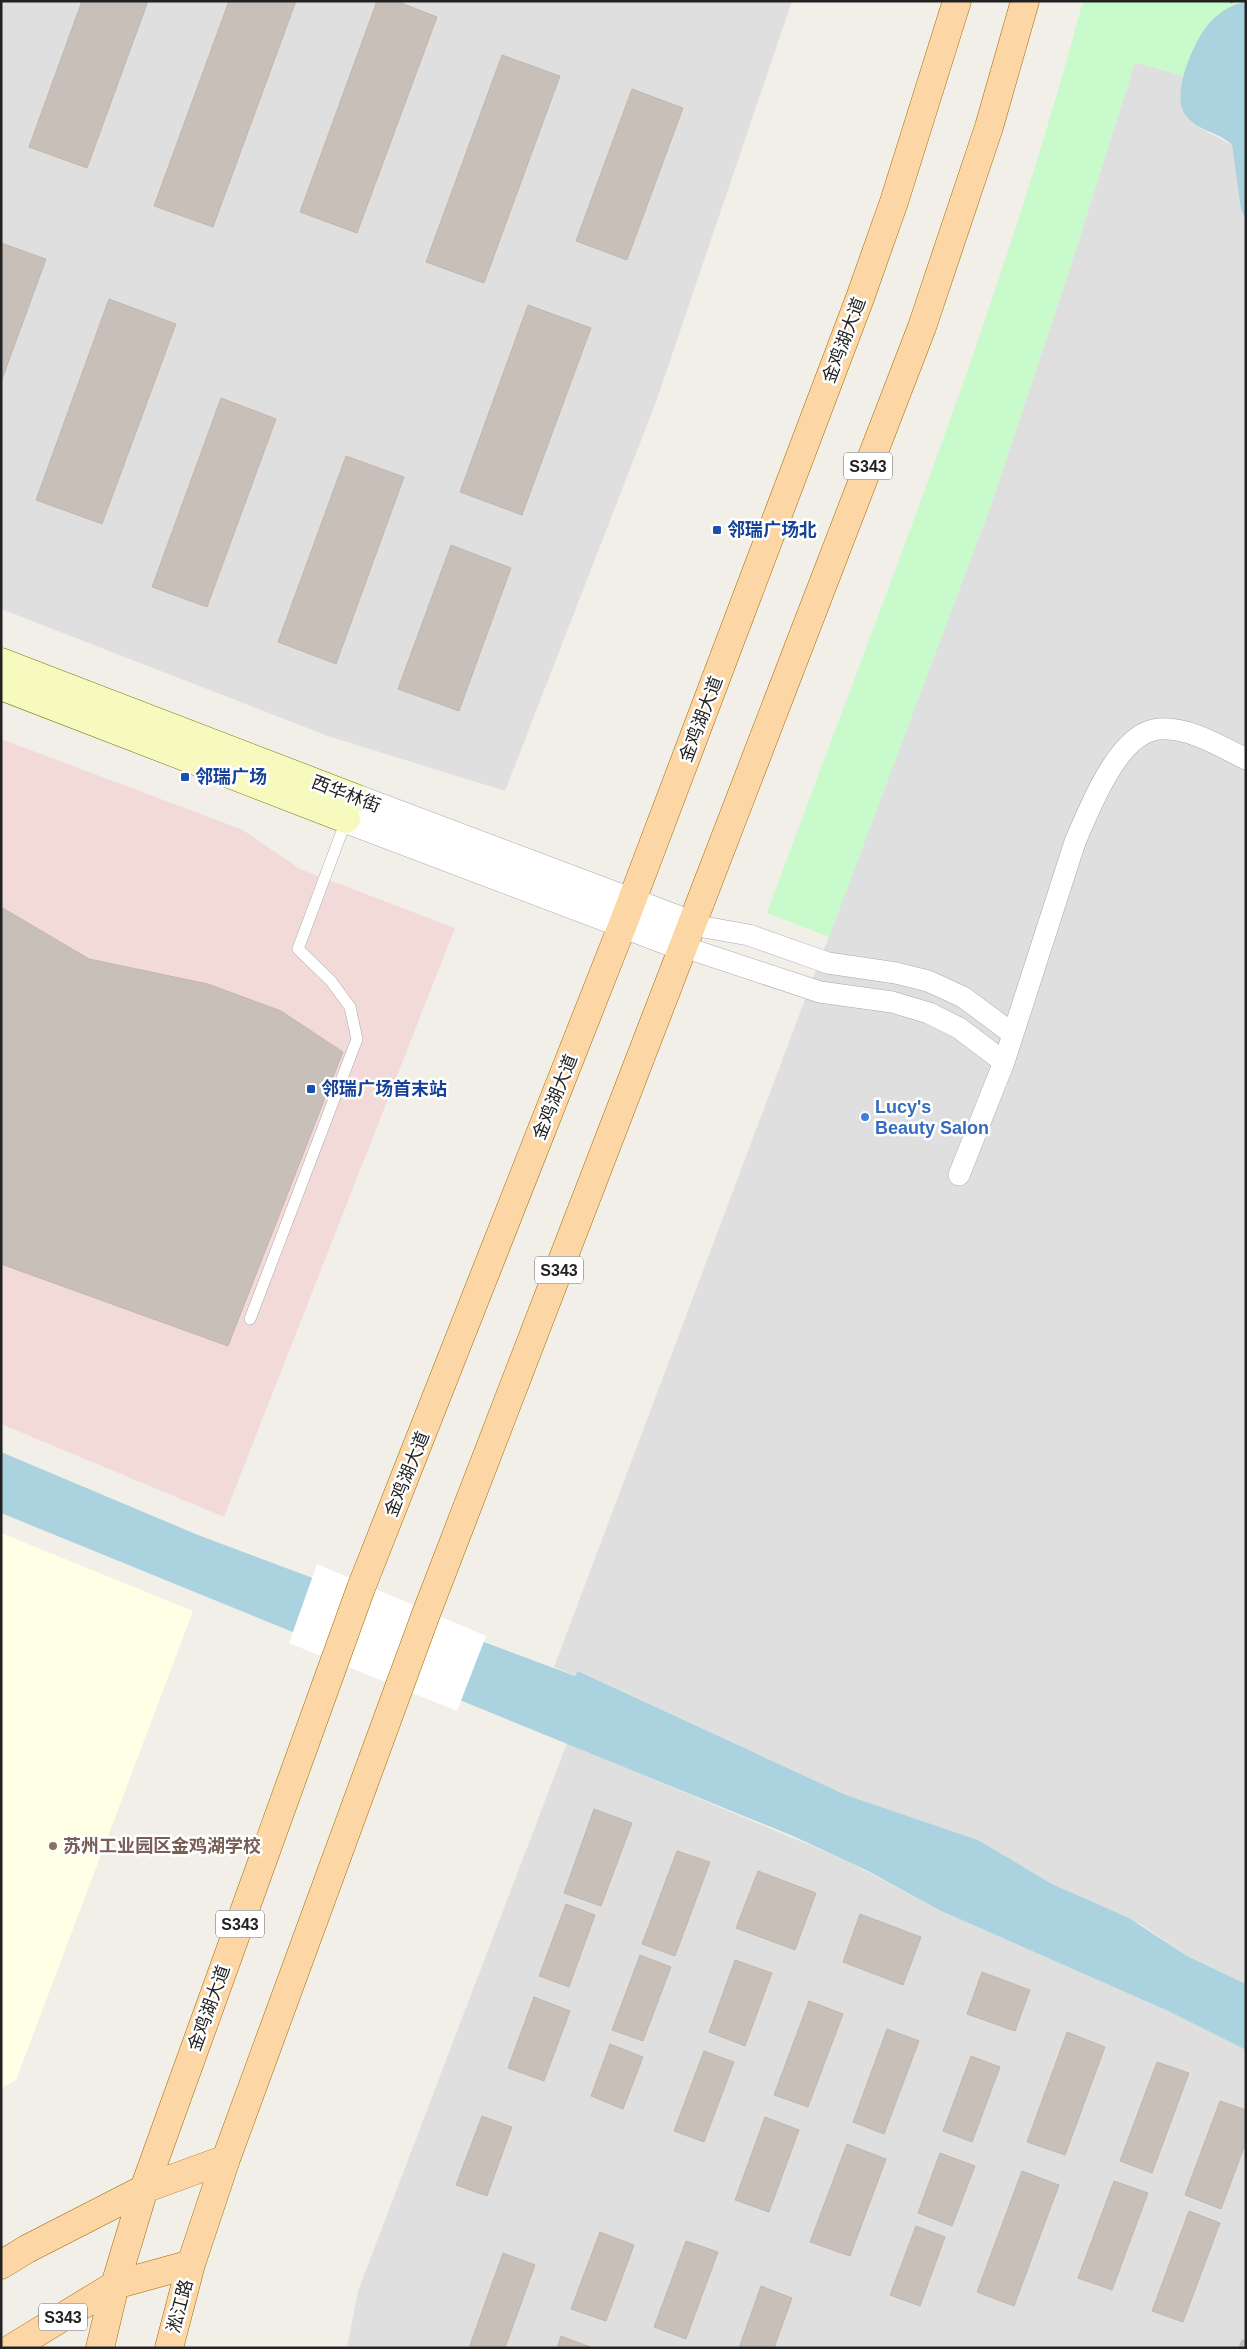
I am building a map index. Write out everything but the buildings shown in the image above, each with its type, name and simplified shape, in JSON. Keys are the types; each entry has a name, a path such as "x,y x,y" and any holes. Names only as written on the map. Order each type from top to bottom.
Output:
{"main road":[{"name":"金鸡湖大道","path":"115,2285 144,2189 361,1588 627,914 860,298 915,139 957,1"},
{"name":"S343","path":"12,2348 115,2285 190,2264 226,2159 426,1614 922,327 983,145 1025,1"},
{"name":"西华林街","path":"1,662 351,808"},
{"name":"西华林街","path":"1,686 351,808"},
{"path":"1,2265 27,2249 144,2189 226,2159"},
{"name":"淞江路","path":"169,2348 190,2264"},
{"path":"100,2348 115,2285"}],"street":[{"path":"959,1175 1004,1062 1075,842 1089,809 1119,757 1138,736 1158,729 1178,730 1196,735 1246,759"},
{"name":"西华林街","path":"351,808 688,936"},
{"path":"688,936 749,935 828,963 896,973 928,981 963,996 1013,1034"},
{"path":"688,936 820,992 892,1002 929,1012 959,1028 1004,1062"}],"lane":[{"path":"250,1319 357,1039 350,1007 331,981 298,949 351,808"}],"shaded area":[{"path":"1,1 792,1 656,402 505,791 328,736 1,609"},
{"path":"1135,62 1184,76 1181,91 1183,111 1200,128 1232,145 1241,210 1246,220 1246,1984 1187,1956 1142,1925 1052,1884 978,1840 846,1795 579,1671 576,1676 554,1667 991,505 1071,265"},
{"name":"邻瑞广场","path":"1,739 243,830 300,869 455,928 224,1517 1,1424"},
{"name":"苏州工业园区金鸡湖学校","path":"1,1533 193,1611 16,2080 1,2089"},
{"path":"567,1743 845,1860 939,1910 1166,2010 1246,2050 1246,2348 347,2348 358,2291"}],"green space":[{"path":"1083,1 1246,2 1237,4 1196,46 1184,76 1135,62 1071,265 991,505 829,937 767,913 894,574 976,347 1050,117"}],"water":[{"path":"1246,2 1246,220 1241,210 1232,145 1227,140 1201,128 1189,119 1184,113 1181,104 1181,93 1182,81 1190,56 1207,26 1224,10"},
{"path":"1,1452 198,1535 575,1676 578,1671 846,1795 978,1840 1052,1884 1129,1918 1187,1956 1246,1984 1246,2050 1166,2010 939,1910 866,1870 793,1836 1,1513"}],"pier":[{"path":"317,1564 486,1636 457,1711 289,1643"}],"place":[{"name":"邻瑞广场北","path":"717,530"},
{"name":"邻瑞广场","path":"185,777"},
{"name":"邻瑞广场首末站","path":"311,1089"},
{"name":"Lucy's Beauty Salon","path":"865,1117"},
{"name":"苏州工业园区金鸡湖学校","path":"53,1846"}]}
